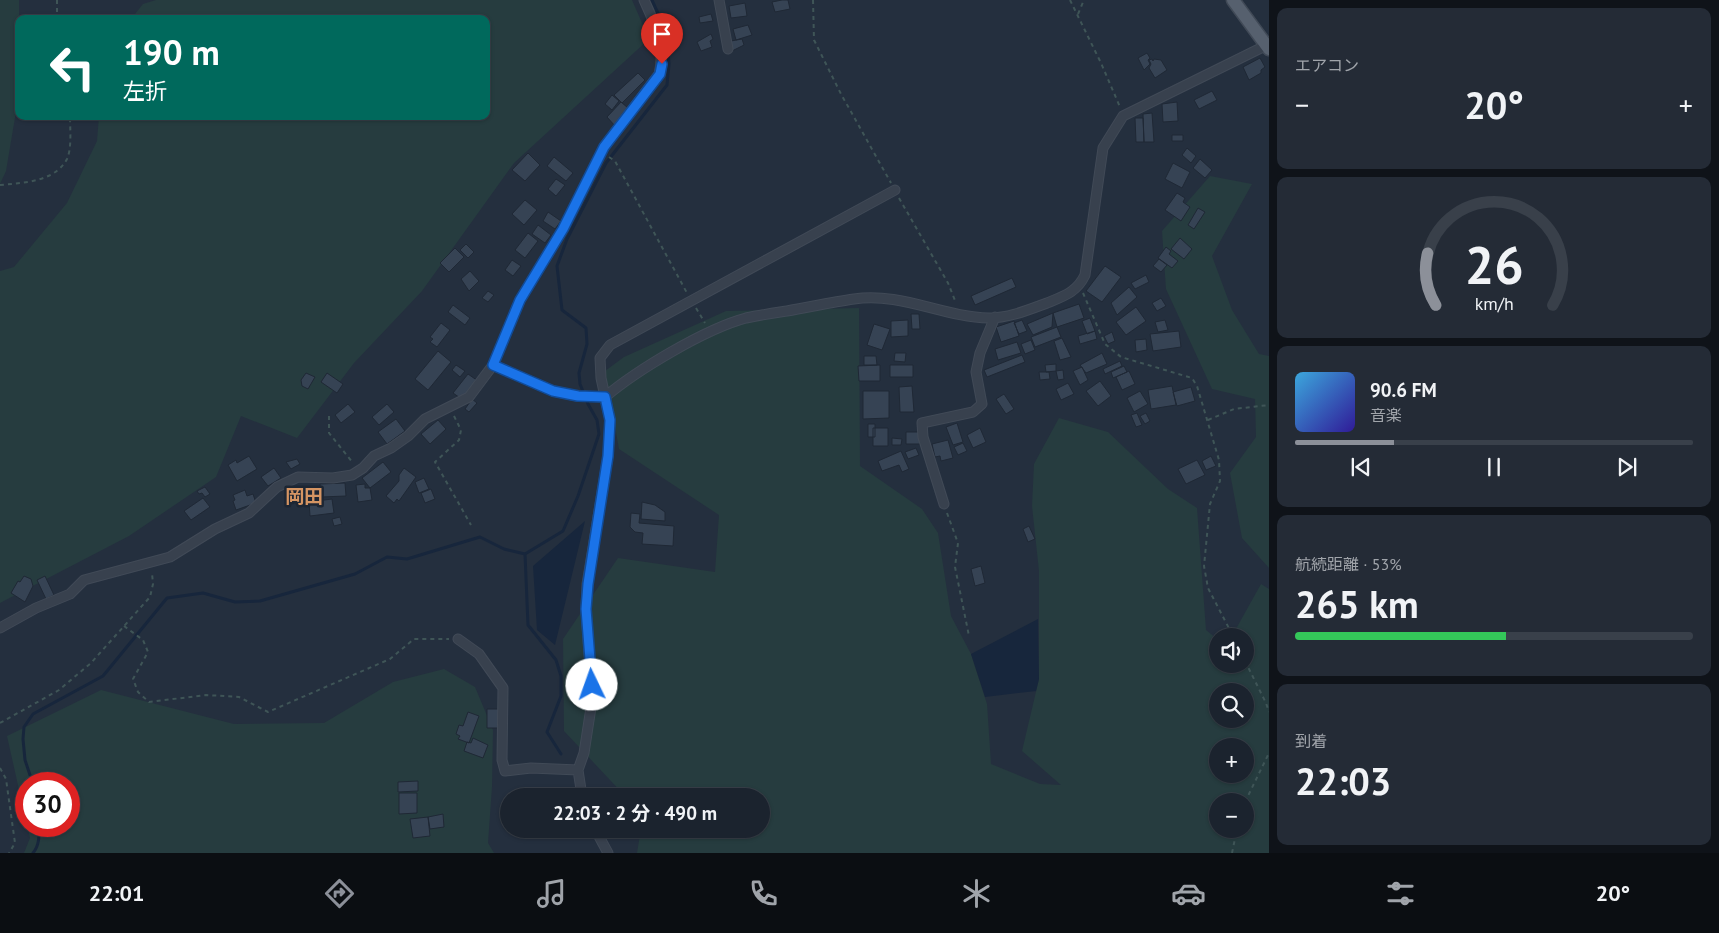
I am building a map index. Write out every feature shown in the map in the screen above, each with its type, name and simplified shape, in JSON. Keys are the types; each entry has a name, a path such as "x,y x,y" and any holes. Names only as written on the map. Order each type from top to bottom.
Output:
{"main road":[{"path":"1233,0 1267,48"}],"street":[{"path":"0,628 36,608 70,594 84,580 170,557 215,529 249,513 277,487 298,477 333,478 352,475 374,456 391,448 408,436 425,419 469,397 493,365 520,300 563,229 604,147 660,74 662,64 659,35 644,0"},
{"path":"719,0 728,49"},
{"path":"493,365 553,391 578,396 605,397 619,385 710,332 746,318 856,298 879,297 896,299 956,313 995,317 1028,310 1070,294 1080,285 1085,275 1103,148 1123,116 1267,48"},
{"path":"581,788 578,770 584,754 592,701 586,609 588,584 608,456 610,420 601,378 600,358 610,345 895,190"},
{"path":"944,504 923,438 922,423 973,412 982,404 976,372 980,353 995,317"},
{"path":"458,639 479,654 503,688 502,760 505,771 531,768 578,770"},
{"path":"600,838 608,853"}],"path":[{"path":"56,0 57,15"},
{"path":"812,0 814,40 841,94 948,283 956,302 956,313"},
{"path":"1070,0 1123,116"},
{"path":"1078,15 1084,0"},
{"path":"0,185 33,182 59,170 67,158 70,120"},
{"path":"613,160 710,332"},
{"path":"1080,285 1105,344 1121,357 1192,378 1197,386 1219,460 1220,481 1210,504 1204,566 1208,588 1229,628"},
{"path":"1208,420 1234,409 1269,405"},
{"path":"450,407 460,430 459,440 435,462 471,525"},
{"path":"329,416 329,433 360,470"},
{"path":"944,504 958,543 955,567 969,636"},
{"path":"0,723 59,690 91,663 150,597 153,584 150,562"},
{"path":"124,626 143,640 148,652 133,679 138,692 149,702 206,695 239,697 268,712 390,659 414,639 458,639"},
{"path":"1251,673 1269,712"},
{"path":"1249,793 1269,753"},
{"path":"0,768 6,780 15,843 10,853"},
{"path":"1232,853 1235,838"}],"green space":[{"path":"0,0 19,0 19,15 15,15 15,118 6,171 0,184"},
{"path":"156,0 632,0 649,39 514,163 422,291 354,363 297,438 241,416 216,477 129,536 0,603 0,271 14,267 67,203 97,141 99,120 490,120 490,15 134,15 143,4"},
{"path":"1210,176 1252,184 1212,256 1232,310 1259,354 1269,356 1269,568 1242,538 1230,473 1256,437 1255,399 1212,389 1166,289 1162,231"},
{"path":"859,308 860,466 922,509 938,533 951,616 971,654 987,704 991,764 1040,784 1061,785 1022,751 1039,679 1039,571 1032,506 1034,464 1059,418 1108,432 1168,489 1197,508 1206,630 1209,632 1209,673 1254,673 1254,628 1236,628 1261,584 1269,589 1269,853 637,853 640,838 770,838 770,788 617,788 564,731 563,639 618,558 715,572 719,515 619,449 605,371 624,357 726,311"},
{"path":"444,669 475,687 493,730 492,787 488,843 494,853 24,853 30,837 80,837 80,772 15,772 7,736 101,690 234,724 324,723 393,682"}],"water":[{"path":"585,521 555,645 537,630 533,566"},
{"path":"1038,619 1039,679 1036,691 985,697 971,654"}],"building":[{"path":"788,0 790,9 775,12 772,2"},
{"path":"745,3 747,16 731,18 729,6"},
{"path":"711,14 713,21 700,23 699,17"},
{"path":"748,25 752,35 736,40 733,29"},
{"path":"711,34 713,39 710,41 712,47 701,51 697,42"},
{"path":"742,39 744,45 732,51 731,41"},
{"path":"1147,53 1150,58 1148,60 1150,64 1144,70 1138,58"},
{"path":"1260,58 1265,67 1261,70 1261,73 1249,80 1243,67"},
{"path":"1152,59 1153,61 1154,59 1161,60 1167,70 1155,78 1149,68 1151,64 1149,60"},
{"path":"638,73 645,80 622,103 614,95"},
{"path":"1212,91 1217,100 1199,109 1194,100"},
{"path":"612,95 619,101 612,110 605,104"},
{"path":"621,102 628,108 615,126 607,117"},
{"path":"1177,102 1178,121 1163,122 1162,104"},
{"path":"1152,113 1154,142 1144,142 1143,114"},
{"path":"1135,118 1143,118 1144,142 1136,142"},
{"path":"1172,135 1183,135 1183,141 1172,141"},
{"path":"1187,148 1196,156 1191,163 1182,155"},
{"path":"528,153 540,165 525,181 512,170"},
{"path":"554,157 573,173 566,181 547,166"},
{"path":"1200,159 1212,170 1205,178 1193,168"},
{"path":"1173,163 1190,172 1182,188 1165,179"},
{"path":"556,179 565,185 556,196 548,189"},
{"path":"1177,193 1185,198 1183,202 1190,207 1181,221 1165,210"},
{"path":"525,200 537,210 524,225 512,214"},
{"path":"1198,208 1205,212 1194,229 1188,225"},
{"path":"548,212 561,221 555,229 543,221"},
{"path":"538,225 551,235 545,243 532,234"},
{"path":"528,233 538,241 525,258 515,250"},
{"path":"1180,238 1192,249 1184,259 1171,249"},
{"path":"466,244 474,252 468,258 460,250"},
{"path":"1166,247 1171,251 1169,254 1178,261 1172,268 1158,258"},
{"path":"455,248 464,257 449,272 440,263"},
{"path":"1159,259 1167,265 1161,272 1153,266"},
{"path":"512,260 521,266 513,276 505,270"},
{"path":"1105,266 1121,277 1102,302 1086,291"},
{"path":"470,271 479,281 469,291 461,279"},
{"path":"1146,275 1149,282 1135,289 1131,283"},
{"path":"1012,278 1016,287 975,305 971,296"},
{"path":"1129,287 1137,297 1117,315 1111,303"},
{"path":"488,291 494,295 488,302 482,298"},
{"path":"1161,298 1166,306 1157,311 1152,303"},
{"path":"1079,304 1084,318 1057,327 1053,313"},
{"path":"453,305 470,318 465,325 448,312"},
{"path":"1136,307 1146,321 1126,335 1116,322"},
{"path":"1053,313 1052,327 1033,335 1027,324"},
{"path":"911,314 919,314 920,329 912,329"},
{"path":"1090,318 1095,331 1087,334 1082,321"},
{"path":"908,320 908,336 891,337 891,321"},
{"path":"1022,320 1027,331 1019,334 1014,323"},
{"path":"1165,320 1168,330 1158,332 1155,322"},
{"path":"1014,321 1019,336 1001,342 996,327"},
{"path":"441,323 450,330 437,347 430,342 433,339 430,337"},
{"path":"874,324 890,329 882,350 867,345"},
{"path":"1057,327 1061,337 1035,347 1031,337"},
{"path":"1095,331 1097,339 1080,344 1078,336"},
{"path":"1179,331 1181,347 1153,351 1150,334"},
{"path":"1112,332 1115,341 1108,344 1104,336"},
{"path":"1062,338 1071,357 1060,360 1054,341"},
{"path":"1146,339 1147,350 1136,352 1135,340"},
{"path":"1031,340 1035,350 1025,354 1021,344"},
{"path":"1017,342 1021,353 998,360 995,349"},
{"path":"438,351 451,362 428,390 415,379"},
{"path":"895,353 906,353 905,362 894,361"},
{"path":"1102,353 1107,364 1086,373 1080,365"},
{"path":"1022,355 1025,362 987,377 984,370"},
{"path":"864,356 876,356 877,365 864,365"},
{"path":"1120,361 1122,366 1105,374 1103,369"},
{"path":"1056,364 1056,371 1046,372 1045,365"},
{"path":"456,365 465,371 460,377 452,370"},
{"path":"880,365 880,381 859,381 858,366"},
{"path":"890,365 913,365 913,377 890,377"},
{"path":"1124,366 1127,372 1113,378 1111,372"},
{"path":"1082,367 1088,380 1080,385 1073,371"},
{"path":"1063,370 1064,379 1058,380 1056,371"},
{"path":"1129,371 1135,384 1122,390 1116,377"},
{"path":"1039,372 1049,372 1050,379 1040,380"},
{"path":"306,373 315,377 308,389 302,386 301,380"},
{"path":"327,373 343,384 337,393 321,382"},
{"path":"468,374 478,381 463,400 453,393"},
{"path":"1100,381 1111,396 1098,406 1086,391"},
{"path":"1068,383 1074,394 1061,400 1056,389"},
{"path":"912,386 914,412 900,412 899,387"},
{"path":"1172,386 1176,405 1151,409 1148,390"},
{"path":"1191,387 1195,401 1177,406 1173,392"},
{"path":"863,391 889,391 889,418 863,419"},
{"path":"1140,391 1148,404 1134,412 1127,398"},
{"path":"1004,394 1014,409 1006,414 996,399"},
{"path":"472,399 477,403 469,412 465,409"},
{"path":"348,404 355,412 341,423 335,415"},
{"path":"387,404 394,412 379,425 372,417"},
{"path":"1137,413 1142,425 1136,427 1131,415"},
{"path":"1146,413 1150,421 1145,424 1140,416"},
{"path":"396,419 405,431 387,444 378,432"},
{"path":"438,420 446,429 430,444 421,434"},
{"path":"957,423 963,442 953,445 946,427"},
{"path":"868,424 875,424 875,437 868,437"},
{"path":"873,428 888,428 888,446 873,446"},
{"path":"980,428 986,442 973,448 967,435"},
{"path":"906,432 920,432 920,444 906,444"},
{"path":"892,438 902,439 901,445 892,445"},
{"path":"948,440 953,458 941,461 940,456 935,457 932,444"},
{"path":"963,443 967,451 958,455 954,447"},
{"path":"916,448 919,455 908,459 905,452"},
{"path":"901,451 909,469 902,472 899,465 882,471 878,461"},
{"path":"249,456 257,469 237,481 228,465 236,460 237,463"},
{"path":"1211,456 1216,466 1206,470 1202,461"},
{"path":"297,459 300,464 291,469 286,462"},
{"path":"1197,460 1205,475 1186,484 1178,469"},
{"path":"383,462 391,472 370,488 362,478"},
{"path":"274,468 281,478 268,486 261,477"},
{"path":"404,468 416,477 399,501 397,499 394,503 386,496 399,481 399,475"},
{"path":"424,478 429,489 419,493 415,482"},
{"path":"345,483 346,496 321,497 320,484"},
{"path":"365,484 365,488 370,488 372,500 358,502 356,485"},
{"path":"205,487 210,494 205,497 197,491"},
{"path":"431,489 435,499 425,503 421,493"},
{"path":"245,490 247,496 253,494 256,503 236,510 233,495"},
{"path":"203,498 210,507 191,520 184,511"},
{"path":"332,499 334,513 310,516 309,502"},
{"path":"642,502 655,505 665,512 665,521 641,519"},
{"path":"631,513 640,514 639,523 674,526 673,546 642,544 643,533 635,532 630,527"},
{"path":"340,517 342,524 334,526 332,519"},
{"path":"1029,526 1035,539 1028,542 1023,529"},
{"path":"981,566 985,583 975,586 971,569"},
{"path":"24,576 31,579 33,586 25,602 11,593 18,581 20,582"},
{"path":"45,576 54,595 46,599 37,580"},
{"path":"487,709 499,709 498,728 487,728"},
{"path":"468,712 479,716 469,743 458,739 460,736 456,734 459,725 463,726"},
{"path":"473,738 488,745 483,758 464,751 467,742 471,743"},
{"path":"418,781 418,791 398,792 398,782"},
{"path":"399,793 417,793 417,813 399,814"},
{"path":"443,814 444,827 430,829 428,817"},
{"path":"428,817 430,836 413,838 410,819"}],"waterway":[{"path":"29,772 25,760 23,739 24,727 33,714 103,676 167,598 203,593 235,602 260,601 355,574 387,557 407,559 480,537 504,549 525,554 563,531 578,496 599,434 597,420 580,384 579,373 587,344 586,328 562,310 557,266 567,239 606,163 667,85 669,64 666,31 652,0"},
{"path":"525,554 528,625 556,660 561,676 561,696 547,732 561,754"},
{"path":"33,853 37,847 38,837"}],"district":[{"name":"岡田","path":"304,496"}],"route":[{"path":"592,685 586,609 588,584 608,456 610,420 605,397 578,396 553,391 493,365 520,300 563,229 601,152 633,107 660,74 662,64"}]}
